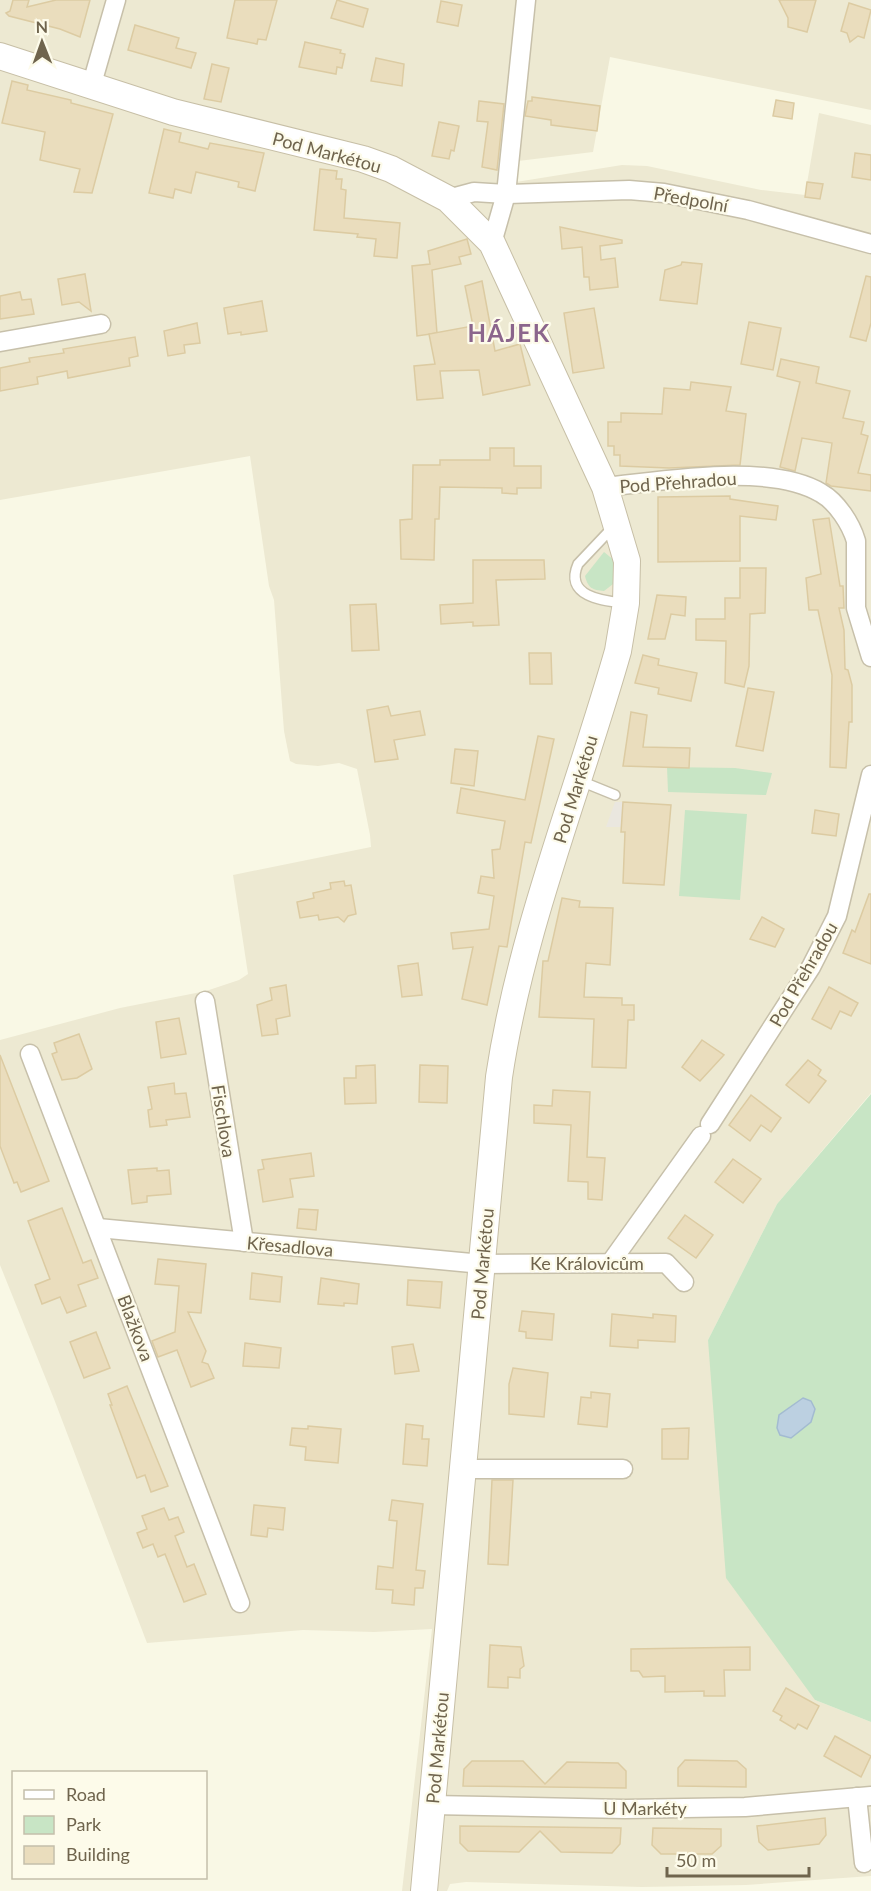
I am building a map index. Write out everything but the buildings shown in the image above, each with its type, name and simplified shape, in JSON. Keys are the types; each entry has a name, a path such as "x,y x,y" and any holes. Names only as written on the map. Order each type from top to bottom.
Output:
{"street":[{"path":"91,87 116,0"},
{"path":"492,243 506,194 526,0"},
{"name":"Pod Markétou","path":"0,56 173,112 363,159 391,169 448,199 492,243 605,487 627,561 626,603 618,651 525,954 506,1035 482,1264 424,1891"},
{"name":"Předpolní","path":"448,199 474,192 506,194 629,190 664,193 748,210 871,244"},
{"path":"0,342 101,324"},
{"name":"Pod Přehradou","path":"605,487 739,476 790,482 822,494 839,511 856,541 858,551 856,608 871,657"},
{"name":"Pod Přehradou","path":"611,1262 705,1130 811,967 837,916 871,775"},
{"name":"Fischlova","path":"205,1001 243,1242"},
{"name":"Blažkova","path":"30,1054 240,1604"},
{"name":"Křesadlova","path":"98,1228 482,1264"},
{"name":"Ke Královicům","path":"482,1264 666,1263 684,1282"},
{"path":"463,1469 623,1469"},
{"name":"U Markéty","path":"432,1805 625,1809 745,1807 864,1796 864,1863"}],"lane":[{"path":"616,524 578,564 575,581 586,595 597,600 626,603"},
{"path":"577,779 615,795"}],"shaded area":[{"path":"0,0 871,0 871,110 610,57 593,152 518,161 516,182 622,165 647,166 761,190 805,195 819,113 871,125 871,1093 777,1204 708,1340 815,1700 871,1722 871,1876 746,1885 642,1887 466,1882 450,1884 447,1891 402,1891 432,1629 374,1632 303,1630 147,1643 0,1265 0,1040 120,1008 206,991 239,980 248,974 233,875 371,847 370,835 357,769 339,763 318,766 296,764 290,761 284,731 274,600 269,586 250,456 0,500"},
{"path":"615,802 623,802 622,827 606,827"}],"green space":[{"path":"604,552 615,561 617,581 604,591 591,588 585,576"},
{"path":"667,767 735,768 772,773 766,795 668,792"},
{"path":"685,810 747,814 740,900 679,896"},
{"path":"871,1094 871,1722 815,1700 726,1578 708,1340 777,1204"}],"water":[{"path":"803,1398 811,1401 815,1409 811,1422 791,1438 780,1435 777,1428 779,1415"}],"district":[{"name":"HÁJEK","path":"509,332"}]}
